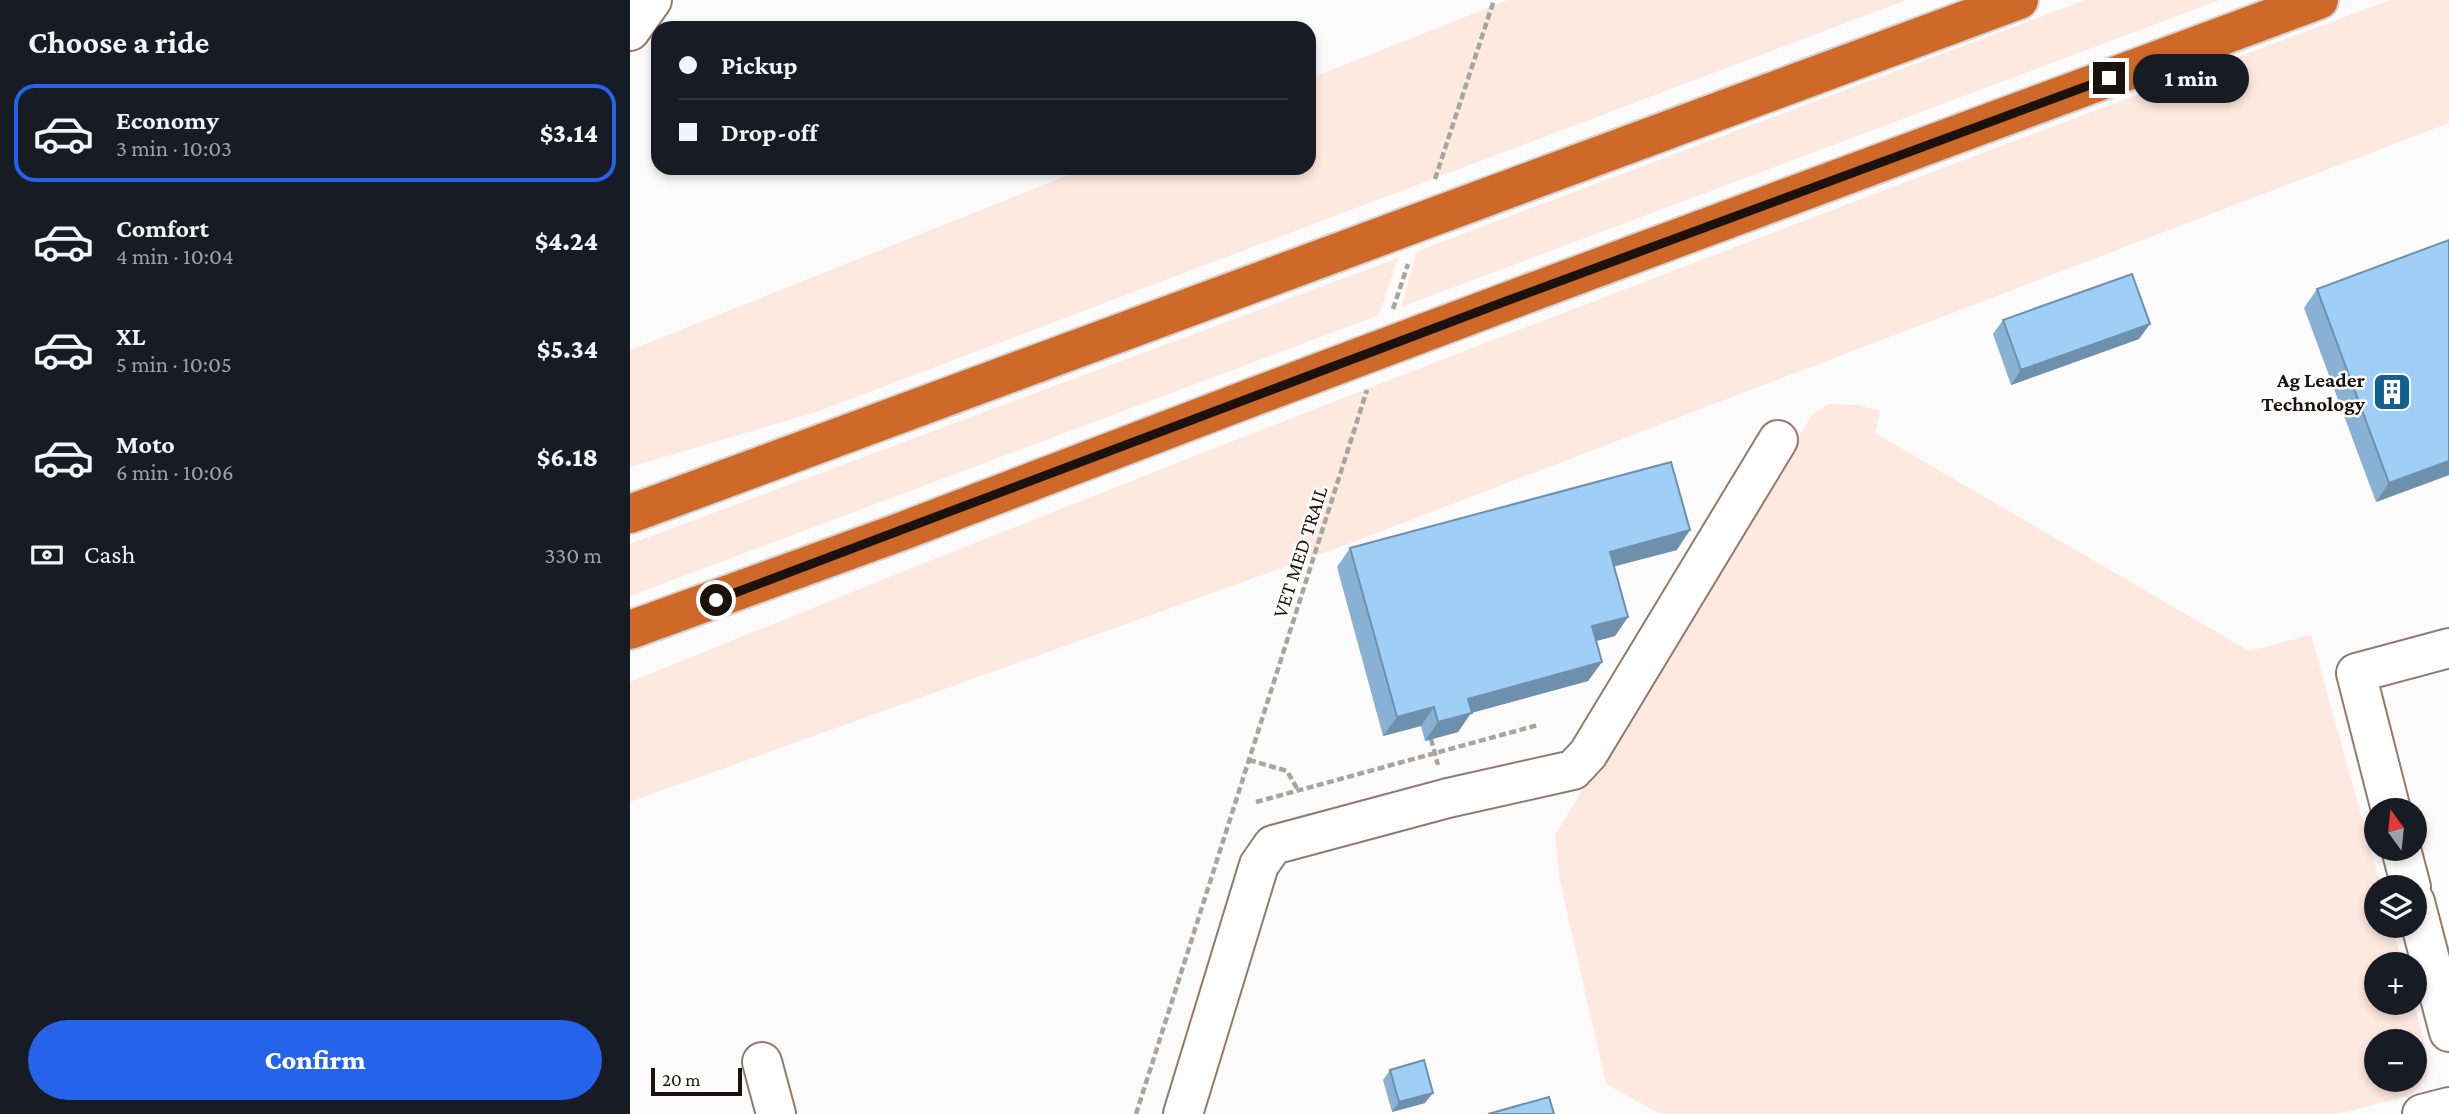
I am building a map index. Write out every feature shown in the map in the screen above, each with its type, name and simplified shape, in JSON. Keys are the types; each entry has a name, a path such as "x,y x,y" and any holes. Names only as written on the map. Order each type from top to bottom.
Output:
{"highway":[{"path":"630,514 2019,0"},
{"path":"630,630 900,532 1535,290 2319,0"},
{"path":"630,494 711,484"},
{"path":"630,650 900,532"}],"street":[{"path":"630,31 652,0"},
{"path":"1183,1114 1259,864 1273,845 1448,798 1573,769 1588,754 1778,440"},
{"path":"2388,798 2356,673 2449,648"},
{"path":"2424,938 2449,1032"},
{"path":"762,1062 776,1114"},
{"path":"2422,1114 2449,1107"}],"path":[{"path":"1433,185 1494,0"},
{"path":"1390,317 1412,251"},
{"name":"VET MED TRAIL","path":"1136,1114 1370,380"},
{"path":"1256,802 1538,725"},
{"path":"1249,760 1287,771 1298,790"}],"shaded area":[{"path":"1508,0 1906,0 816,412 630,467 630,350 1068,175 1316,175 1316,76"},
{"path":"2085,0 2220,0 1401,307 1417,251"},
{"path":"2390,0 2449,0 2449,123 1332,550 630,802 630,682 1068,506 1508,334"},
{"path":"1398,258 1379,315 630,596 630,544"},
{"path":"1828,404 1857,405 1880,411 1875,433 2249,651 2311,635 2364,826 2364,861 2374,861 2378,875 2364,875 2364,938 2395,938 2400,952 2364,952 2364,1015 2417,1015 2421,1029 2364,1029 2364,1092 2414,1092 2411,1095 2339,1114 1660,1114 1606,1084 1560,881 1555,835 1812,415"}],"building":[{"name":"Ag Leader Technology","path":"2449,240 2449,461 2389,483 2317,289"},
{"path":"2132,274 2150,324 2021,370 2003,320"},
{"path":"1671,462 1690,530 1610,552 1628,617 1592,626 1602,662 1468,699 1472,713 1438,722 1434,707 1397,717 1350,548"},
{"path":"1424,1060 1433,1093 1399,1102 1390,1070"},
{"path":"1549,1097 1554,1114 1488,1114"}],"place":[{"name":"Ag Leader Technology","path":"2392,392"}],"route":[{"path":"716,600 1509,300 2109,78"}]}
